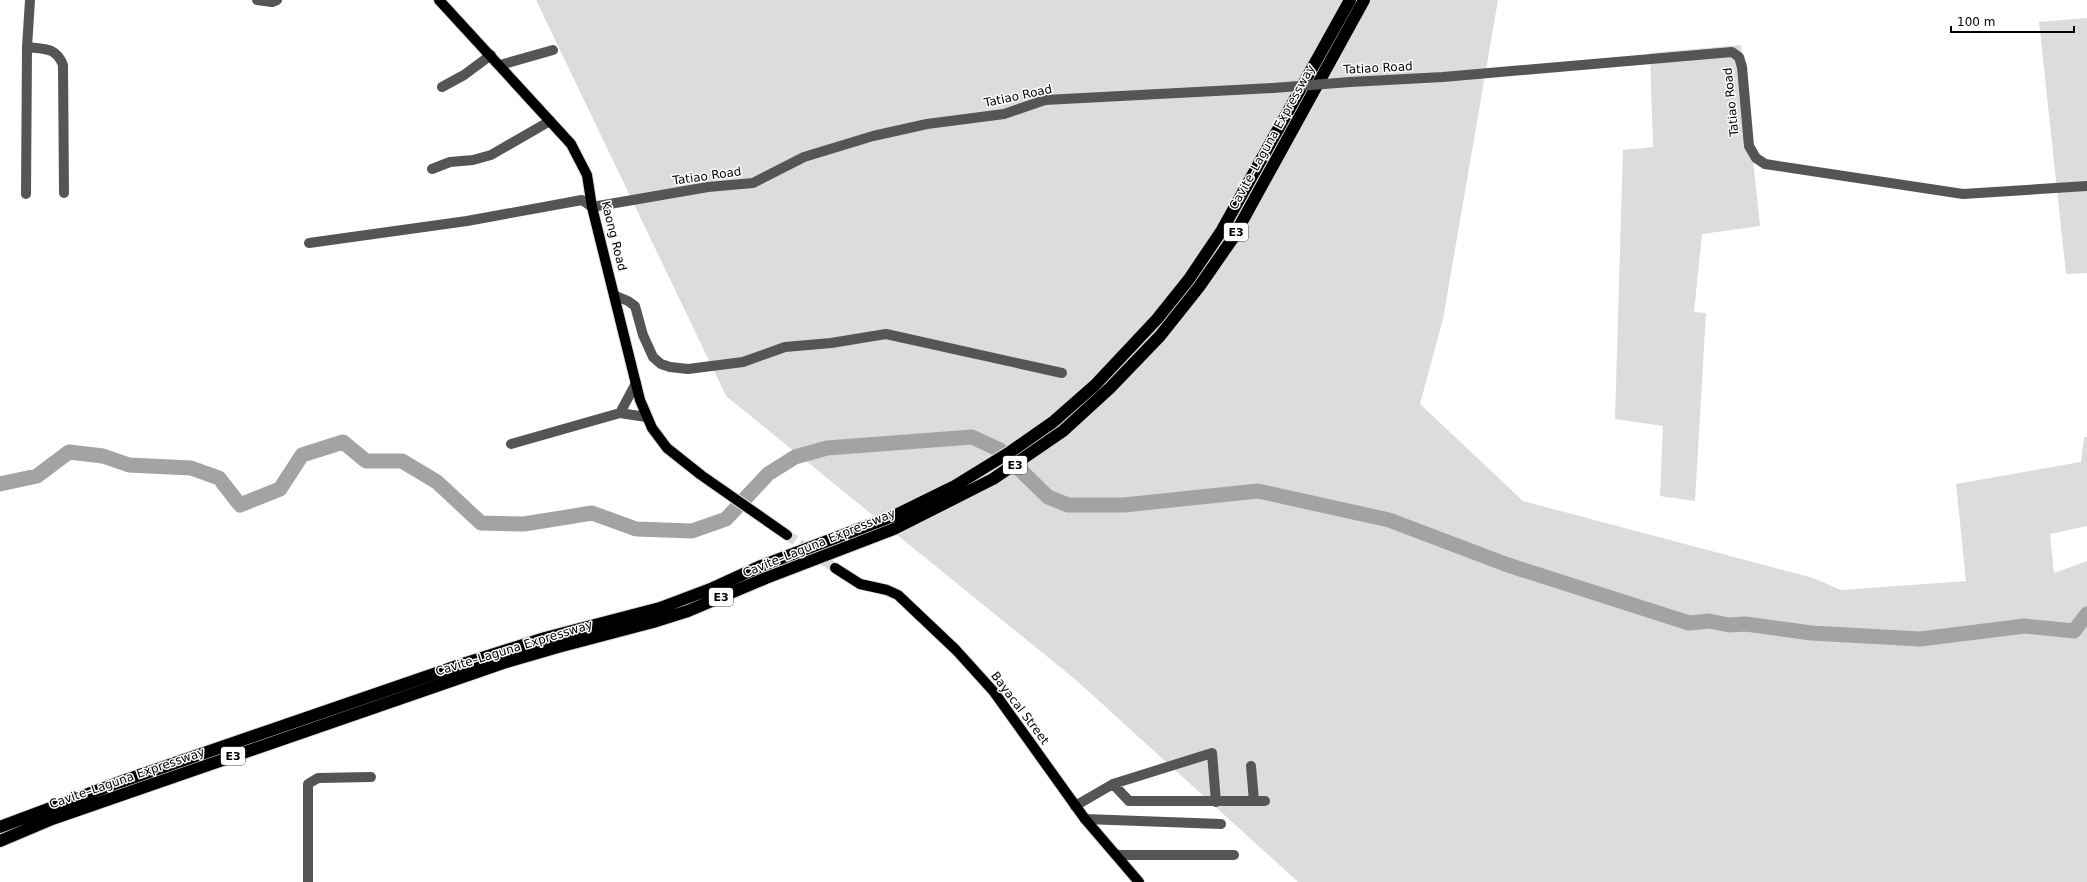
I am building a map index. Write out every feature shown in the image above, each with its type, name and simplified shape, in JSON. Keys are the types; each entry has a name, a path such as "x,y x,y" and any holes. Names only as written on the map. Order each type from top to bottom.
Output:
{"highway":[{"name":"Cavite–Laguna Expressway","path":"0,826 120,782 463,664 545,638 660,608 713,588 761,566 876,523 953,486 1010,452 1052,422 1095,385 1126,354 1157,319 1189,278 1222,230 1350,0"},
{"name":"Cavite–Laguna Expressway","path":"0,841 66,814 474,673 558,646 653,622 688,611 766,578 871,538 965,494 1020,462 1063,431 1110,388 1160,336 1199,288 1233,238 1364,0"}],"main road":[{"name":"Kaong Road","path":"439,0 571,144 588,175 592,207 616,296 636,383 646,417 652,428 667,448 727,493 787,535"},
{"name":"Bayacal Street","path":"835,568 860,584 886,590 898,595 956,650 994,692 1075,806 1139,882"}],"street":[{"path":"26,194 27,47 30,0"},
{"path":"257,0 272,2 277,0"},
{"path":"27,47 53,51 60,56 63,64 64,193"},
{"path":"500,65 553,50"},
{"name":"Tatiao Road","path":"592,207 708,187 753,183 804,157 872,136 927,124 1004,114 1046,100 1451,77 1732,52 1739,57 1742,67 1749,146 1756,158 1765,164 1963,194 2087,186"},
{"path":"442,87 464,75 491,55"},
{"path":"432,169 450,162 473,160 490,154 550,120"},
{"path":"309,243 467,221 582,200 592,207"},
{"path":"616,296 635,306 643,335 653,356 661,364 670,367 688,369 743,362 785,347 831,344 886,334 1062,373"},
{"path":"620,414 636,383"},
{"path":"511,444 620,414 646,417"},
{"path":"1075,806 1113,784 1212,753 1216,802"},
{"path":"1251,766 1254,801"},
{"path":"308,882 308,784 318,778 371,778"},
{"path":"1113,784 1129,801 1265,801"},
{"path":"1085,819 1221,824"},
{"path":"1117,855 1234,855"}],"shaded area":[{"path":"536,0 1498,0 1443,319 1420,404 1523,501 1813,578 1841,590 1966,581 1956,484 2081,462 2084,437 2087,437 2087,526 2050,534 2054,573 2087,561 2087,882 1298,882 1076,680 726,396"},
{"path":"2087,18 2087,273 2066,274 2039,22"},
{"path":"1741,45 1760,226 1702,234 1694,312 1706,313 1695,501 1660,496 1663,426 1615,419 1623,150 1653,147 1650,53"}],"waterway":[{"path":"0,484 37,476 69,452 103,456 129,465 191,468 219,478 240,505 280,489 302,455 343,442 366,461 402,461 437,482 481,523 524,524 592,513 636,529 692,531 726,519 768,474 795,457 827,448 972,437 1000,450 1048,497 1068,505 1124,505 1258,491 1389,520 1508,565 1689,623 1709,621 1729,625 1746,624 1811,633 1920,639 2025,626 2074,631 2087,614"}],"tunnel":[{"path":"787,535 835,568"}]}
